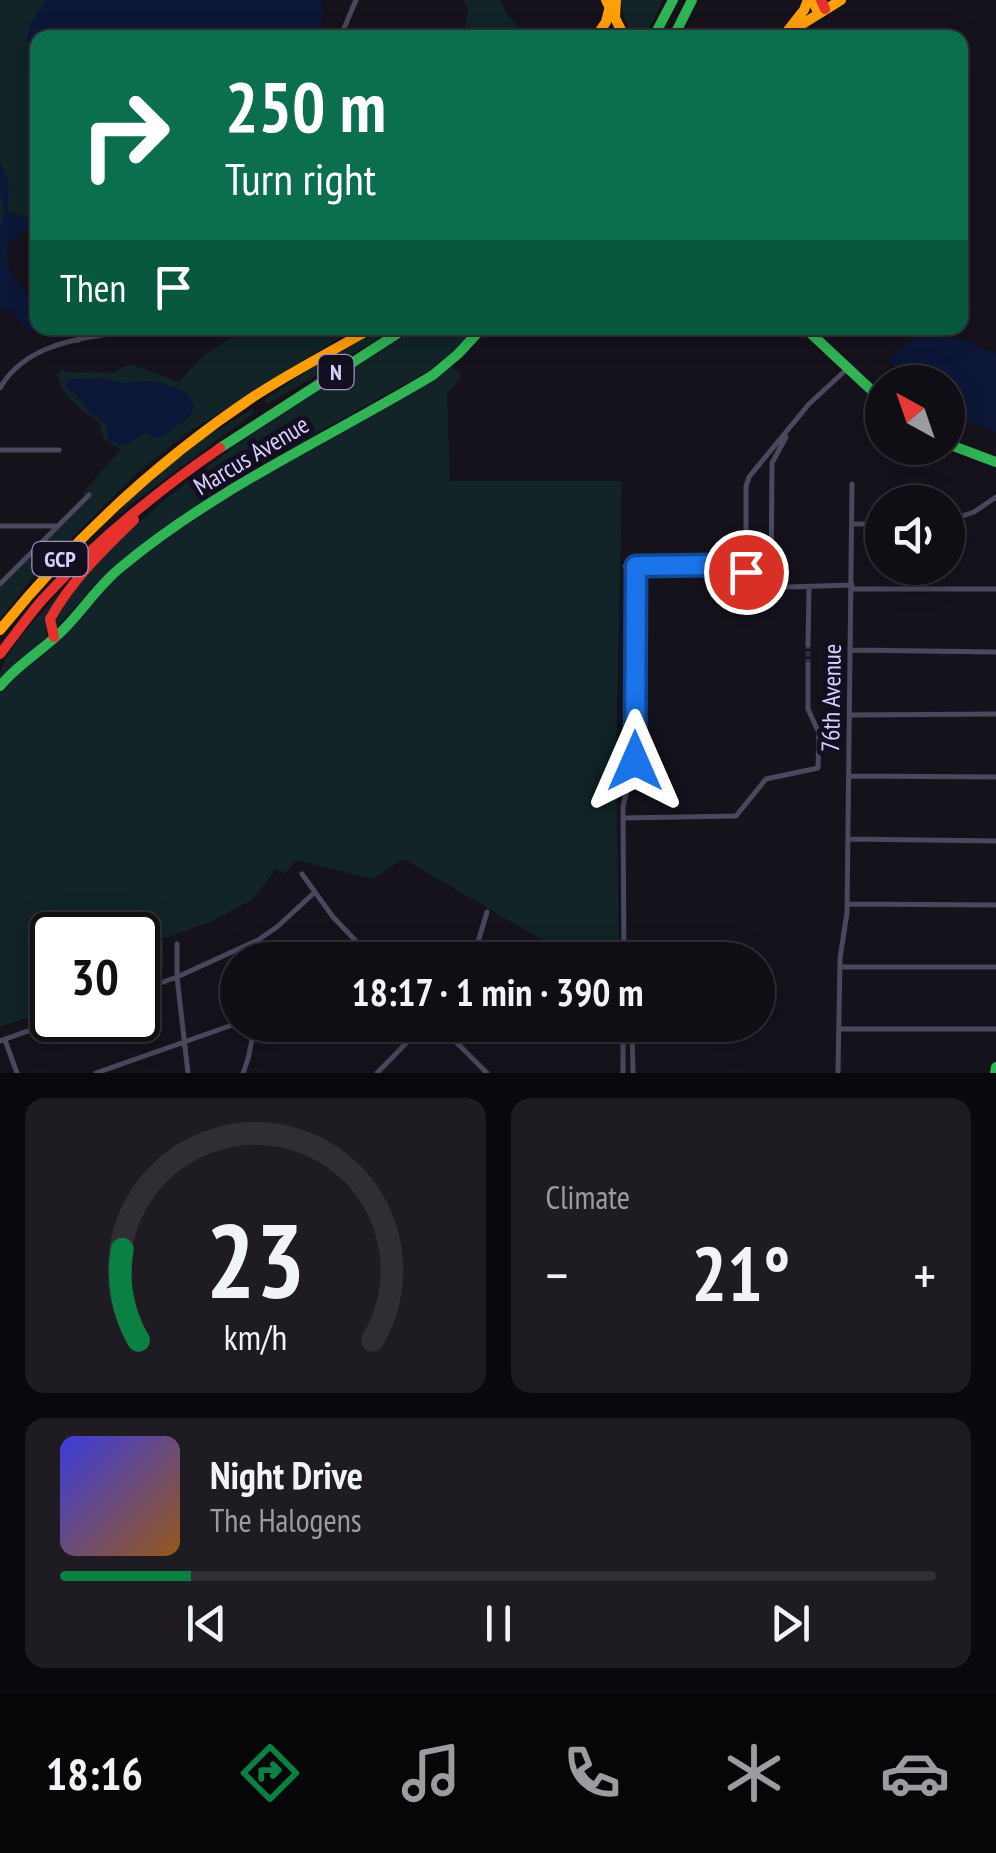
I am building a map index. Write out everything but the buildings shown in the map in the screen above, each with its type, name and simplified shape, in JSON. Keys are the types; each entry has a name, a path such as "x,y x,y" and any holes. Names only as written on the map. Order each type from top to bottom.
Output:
{"main road":[{"path":"655,30 670,0"},
{"path":"677,30 693,0"},
{"path":"787,30 810,0 821,7"},
{"path":"790,30 821,7 841,0"},
{"path":"601,30 612,6"},
{"path":"612,6 622,30"},
{"name":"N","path":"126,494 187,443 254,396 360,335"},
{"name":"N","path":"157,493 395,335"},
{"name":"Marcus Avenue","path":"0,686 54,637 118,569 184,519 259,472 433,375 476,335"},
{"path":"813,335 865,384"},
{"path":"965,450 996,462"},
{"path":"54,637 50,619 59,603 120,534 202,460"},
{"name":"GCP","path":"0,654 59,583 157,493"},
{"name":"GCP","path":"0,630 48,572 126,494"}],"street":[{"path":"343,30 356,0"},
{"path":"79,335 80,340"},
{"path":"0,388 17,365 33,354 107,335"},
{"path":"746,572 747,482 809,404 848,368"},
{"path":"771,580 772,462 792,425"},
{"path":"0,450 59,450"},
{"name":"76th Avenue","path":"840,967 848,904 852,484"},
{"path":"0,584 89,495"},
{"path":"965,515 996,497"},
{"path":"852,524 865,524"},
{"path":"0,526 57,526"},
{"path":"624,566 718,565 788,587 996,589"},
{"path":"624,942 623,806 635,761 636,566"},
{"path":"808,645 809,588"},
{"path":"851,650 996,652"},
{"path":"623,818 736,816 766,779 816,769 820,765 819,733 808,710 808,664"},
{"path":"850,716 996,714"},
{"path":"849,776 996,777"},
{"path":"848,839 996,841"},
{"path":"302,874 357,942"},
{"path":"160,983 258,940 315,892"},
{"path":"848,904 996,905"},
{"path":"478,942 487,912"},
{"path":"177,944 188,1073"},
{"path":"838,1073 840,967 996,967"},
{"path":"96,1073 220,1029"},
{"path":"838,1029 996,1029"},
{"path":"17,1073 2,1041 30,1031"},
{"path":"243,1073 251,1042"},
{"path":"377,1073 407,1042"},
{"path":"456,1042 486,1073"},
{"path":"623,1042 623,1073"},
{"path":"632,1042 633,1073"}],"shaded area":[{"path":"0,0 46,0 30,30 30,217 10,214 0,227"},
{"path":"463,0 500,0 522,30 464,30 468,10"},
{"path":"621,0 663,0 648,30 630,30"},
{"path":"238,335 344,335 187,433 137,473 33,577 0,619 0,588 87,497 82,494 121,449 104,440 99,422 68,397 57,376 61,370 112,373 130,364 179,382 203,355"},
{"path":"367,335 385,335 265,403 314,366"},
{"path":"406,335 468,335 431,370 272,459 158,532 113,568 54,627 57,611 72,589 126,534 204,469"},
{"path":"449,363 462,376 447,393 450,481 622,481 616,762 619,942 545,942 404,859 372,879 296,860 285,873 276,869 252,900 210,922 163,939 164,967 160,969 160,912 30,912 30,1016 0,1027 0,686 54,637 106,581 184,519"},
{"path":"253,409 252,414 113,518 125,502 200,440"},
{"path":"65,587 46,620 46,637 0,678 16,643"}],"water":[{"path":"46,0 320,0 322,15 318,30 30,30"},
{"path":"0,162 9,182 7,211 30,217 30,228 9,242 8,262 14,277 30,296 30,331 18,322 12,309 0,310 0,227 5,210 0,194"},
{"path":"918,335 943,335 972,341 984,351 994,350 996,432 965,420 965,365 893,365 888,359"},
{"path":"103,378 123,383 149,381 178,389 191,399 190,415 158,439 146,432 127,443 113,443 108,439 104,422 88,411 66,384 69,379"}],"tunnel":[{"path":"808,645 808,664"}],"traffic: fast":[{"path":"657,30 673,0"},
{"path":"677,30 692,0"},
{"path":"220,448 395,335"},
{"path":"0,686 63,630 112,575 156,540 233,489 433,375 476,335"},
{"path":"812,335 865,384"},
{"path":"965,450 996,462"},
{"path":"995,1073 996,1067"}],"traffic: slow":[{"path":"606,0 621,30"},
{"path":"615,17 616,0"},
{"path":"788,30 808,0"},
{"path":"813,0 818,13"},
{"path":"793,30 841,0"},
{"path":"600,30 610,6"},
{"path":"0,630 117,504 183,448 267,388 360,335"}],"traffic: jam":[{"path":"821,0 825,9"},
{"path":"0,654 43,599 105,537 220,448"},
{"path":"54,637 50,619 58,605 88,566 134,520"}],"route":[{"path":"635,761 636,566 718,565 746,572"}]}
